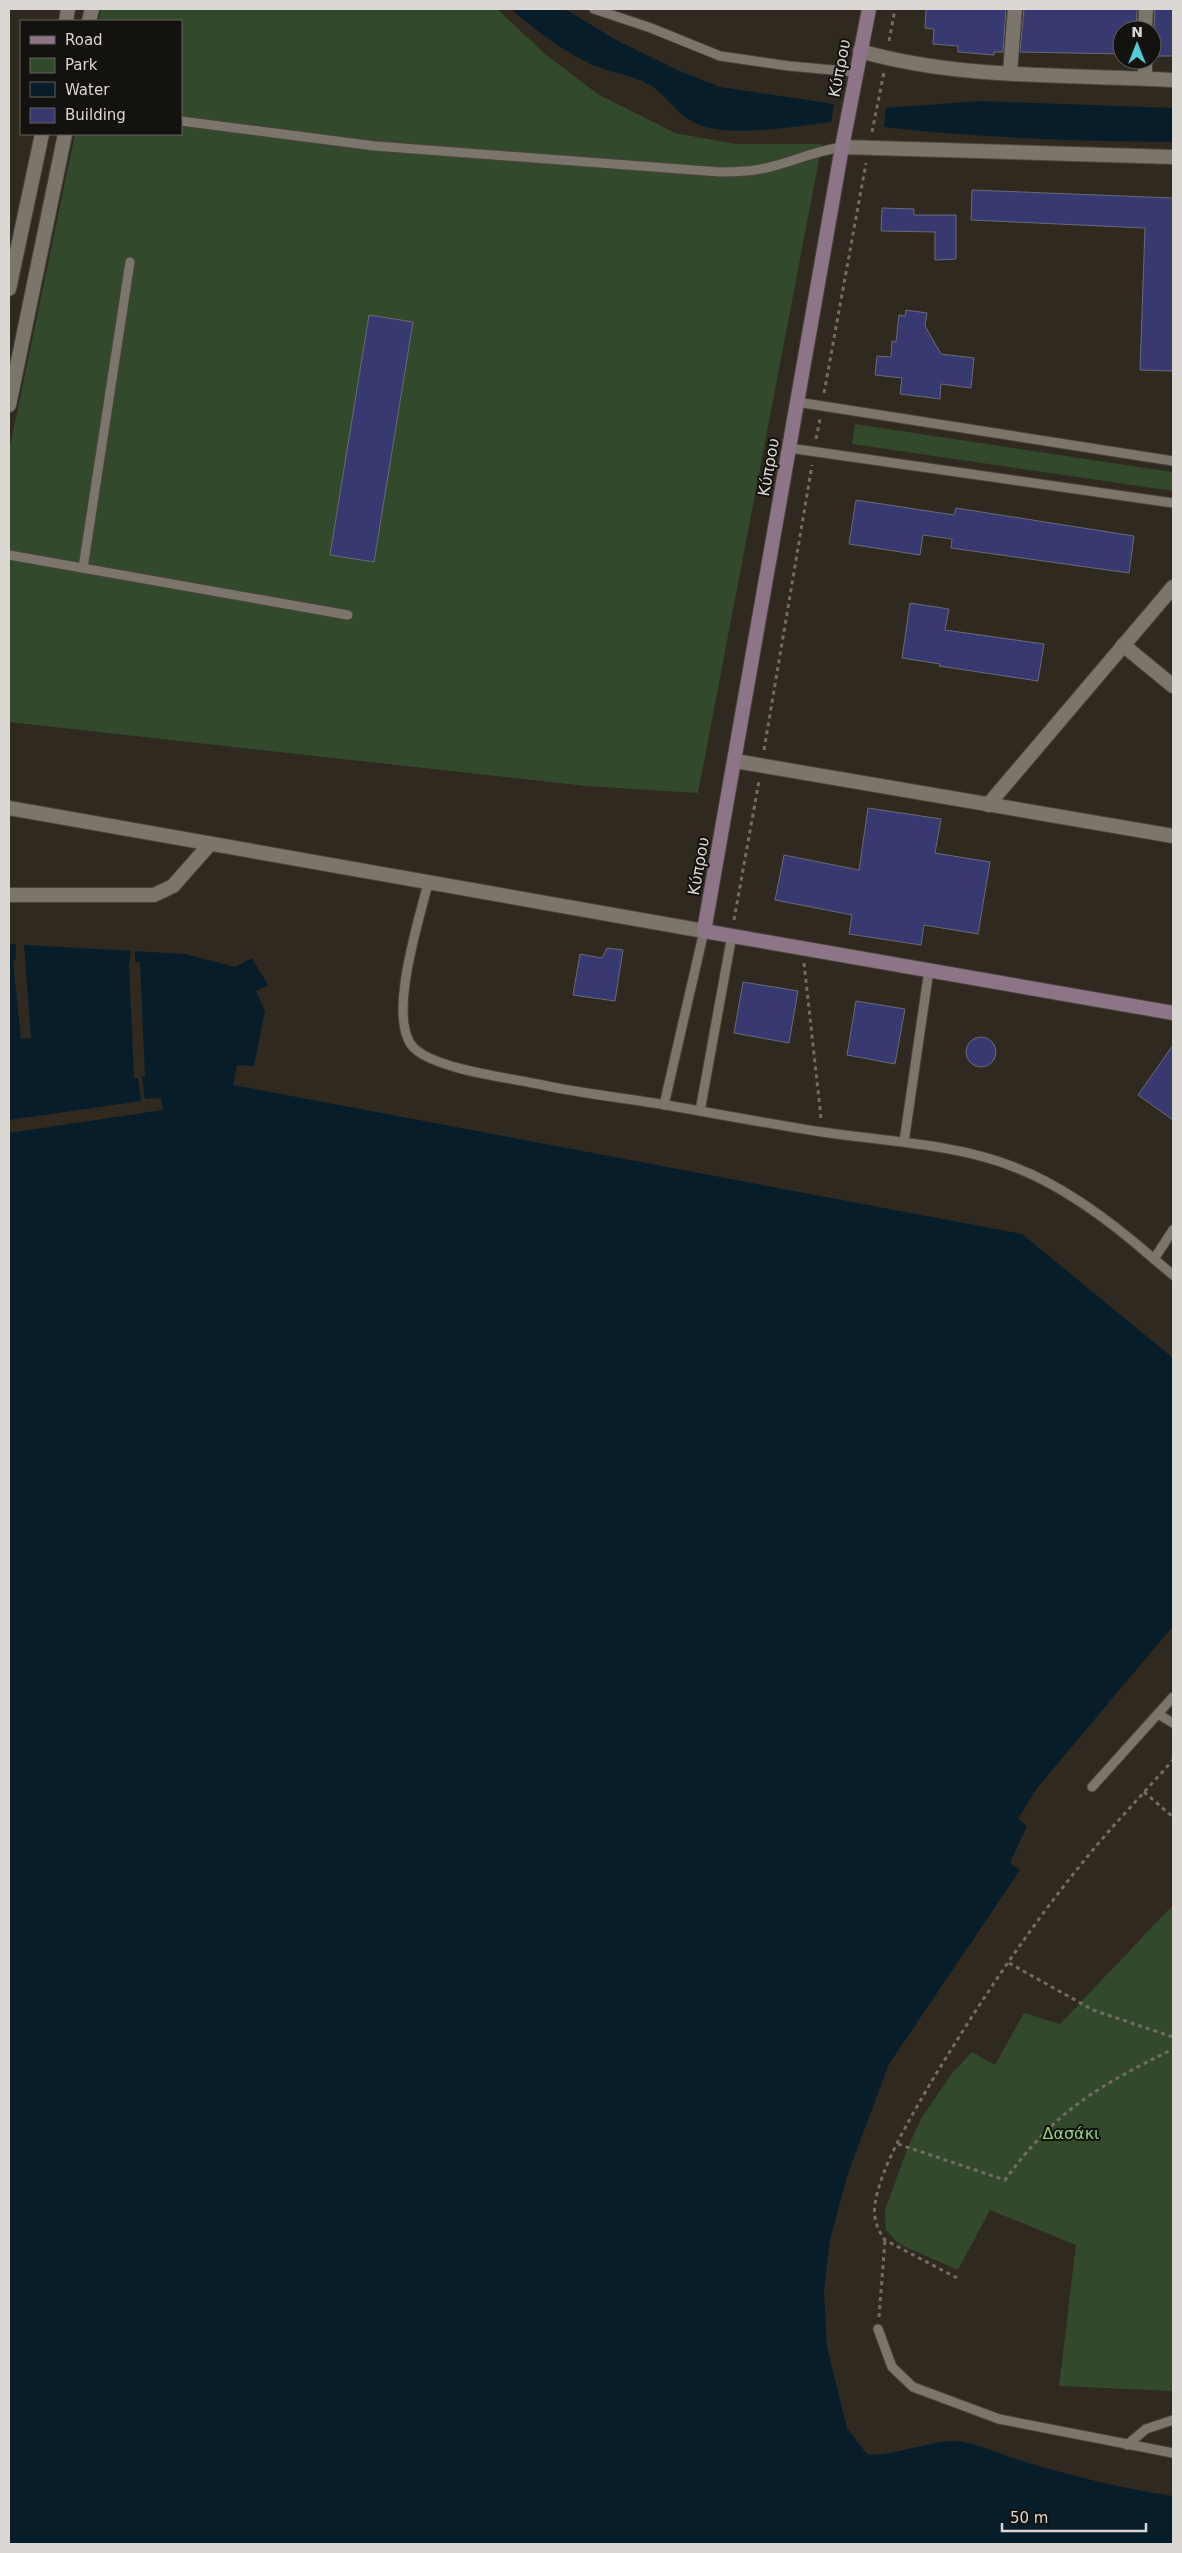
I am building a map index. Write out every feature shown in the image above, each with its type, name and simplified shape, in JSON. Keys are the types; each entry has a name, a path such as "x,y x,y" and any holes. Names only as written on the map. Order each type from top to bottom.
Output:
{"main road":[{"name":"Κύπρου","path":"704,931 855,72 869,9"},
{"path":"704,931 1173,1013"}],"street":[{"path":"1010,72 1015,9"},
{"path":"860,51 918,65 1010,72 1173,80"},
{"path":"1145,70 1145,78"},
{"path":"9,289 42,135"},
{"path":"9,405 65,135"},
{"path":"842,147 1173,157"},
{"path":"988,805 1173,587"},
{"path":"1123,645 1173,686"},
{"path":"735,762 762,765 1173,836"},
{"path":"9,808 704,931"},
{"path":"9,895 154,895 173,886 210,844"}],"lane":[{"path":"594,9 657,30 720,56 789,66 855,72"},
{"path":"182,121 375,146 720,172 744,172 766,168 822,150 842,147"},
{"path":"83,568 130,262"},
{"path":"797,402 1173,461"},
{"path":"789,448 1173,503"},
{"path":"9,555 348,615"},
{"path":"428,882 408,969 402,1009 405,1032 415,1048 441,1062 589,1094 822,1132 904,1142 985,1158 1036,1176 1126,1235 1173,1275"},
{"path":"664,1105 704,931"},
{"path":"700,1111 732,936"},
{"path":"904,1142 929,970"},
{"path":"1154,1259 1173,1230"},
{"path":"1092,1787 1173,1697"},
{"path":"1158,1714 1173,1723"},
{"path":"878,2329 892,2367 913,2387 999,2419 1173,2453"},
{"path":"1127,2445 1146,2429 1173,2420"}],"path":[{"path":"886,58 895,9"},
{"path":"732,936 814,451 868,149 883,77"},
{"path":"802,948 822,1132"},
{"path":"957,2278 885,2240 878,2230 875,2206 882,2177 915,2109 943,2062 1009,1964 1082,1864 1173,1760"},
{"path":"1144,1792 1173,1817"},
{"path":"1009,1964 1093,2010 1173,2037"},
{"path":"898,2144 1005,2180 1026,2151 1058,2117 1088,2094 1173,2049"},
{"path":"878,2329 885,2240"}],"green space":[{"path":"101,9 497,9 545,54 599,95 675,133 736,144 822,144 698,793 586,786 9,722 9,451 75,135 182,135 182,20 99,20"},
{"path":"855,424 1172,472 1173,491 852,444"},
{"name":"Δασάκι","path":"1173,1905 1173,2391 1059,2386 1076,2245 990,2210 958,2270 899,2244 886,2230 885,2210 908,2147 922,2117 953,2072 972,2052 995,2065 1024,2013 1060,2024"}],"water":[{"path":"511,9 565,9 616,40 677,70 720,87 834,104 831,122 749,131 732,131 703,126 688,119 653,87 638,79 597,66 568,52 548,39"},
{"path":"980,101 1173,108 1173,142 1028,138 884,127 886,108"},
{"path":"9,944 185,954 235,967 252,958 268,985 256,991 265,1011 254,1066 237,1065 233,1085 1022,1234 1173,1358 1173,1626 1037,1788 1018,1819 1027,1826 1010,1863 1020,1870 889,2064 847,2176 830,2240 824,2291 827,2347 847,2428 866,2453 883,2454 933,2443 955,2441 1080,2477 1136,2490 1173,2496 1173,2544 9,2544"}],"pier":[{"path":"16,944 24,944 31,1038 21,1039 13,961 16,959"},
{"path":"131,951 135,951 135,962 140,962 145,1076 142,1077 145,1099 161,1098 163,1110 9,1133 9,1120 141,1101 138,1078 134,1078 129,964"}],"building":[{"path":"926,9 1006,9 1003,52 994,52 994,55 958,52 958,46 933,44 934,29 925,28"},
{"path":"1024,9 1137,9 1136,20 1112,20 1112,54 1020,52"},
{"path":"1155,9 1173,9 1173,56 1162,56 1162,20 1155,20"},
{"path":"972,190 1173,198 1173,371 1140,370 1145,228 971,220"},
{"path":"882,208 914,209 914,215 956,215 956,259 935,260 935,232 881,231"},
{"path":"906,310 927,313 925,326 941,354 974,358 971,388 941,384 940,399 900,394 902,378 875,375 877,356 891,357 892,341 896,342 899,315 905,316"},
{"path":"369,315 413,322 374,562 330,555"},
{"path":"856,500 954,515 956,508 1134,536 1129,573 951,548 952,539 923,535 920,555 849,544"},
{"path":"910,603 949,609 945,630 1044,644 1038,681 939,666 940,664 902,658"},
{"path":"868,808 941,819 935,853 990,862 978,934 924,925 921,945 849,934 852,915 775,900 784,855 859,870"},
{"path":"607,948 623,950 615,1001 573,995 580,954 602,958"},
{"path":"743,982 798,991 789,1043 734,1033"},
{"path":"856,1001 905,1009 895,1064 847,1055"},
{"path":"981,1037 991,1042 996,1052 991,1062 981,1067 971,1062 966,1052 971,1042"},
{"path":"1173,1045 1173,1120 1138,1095"}]}
